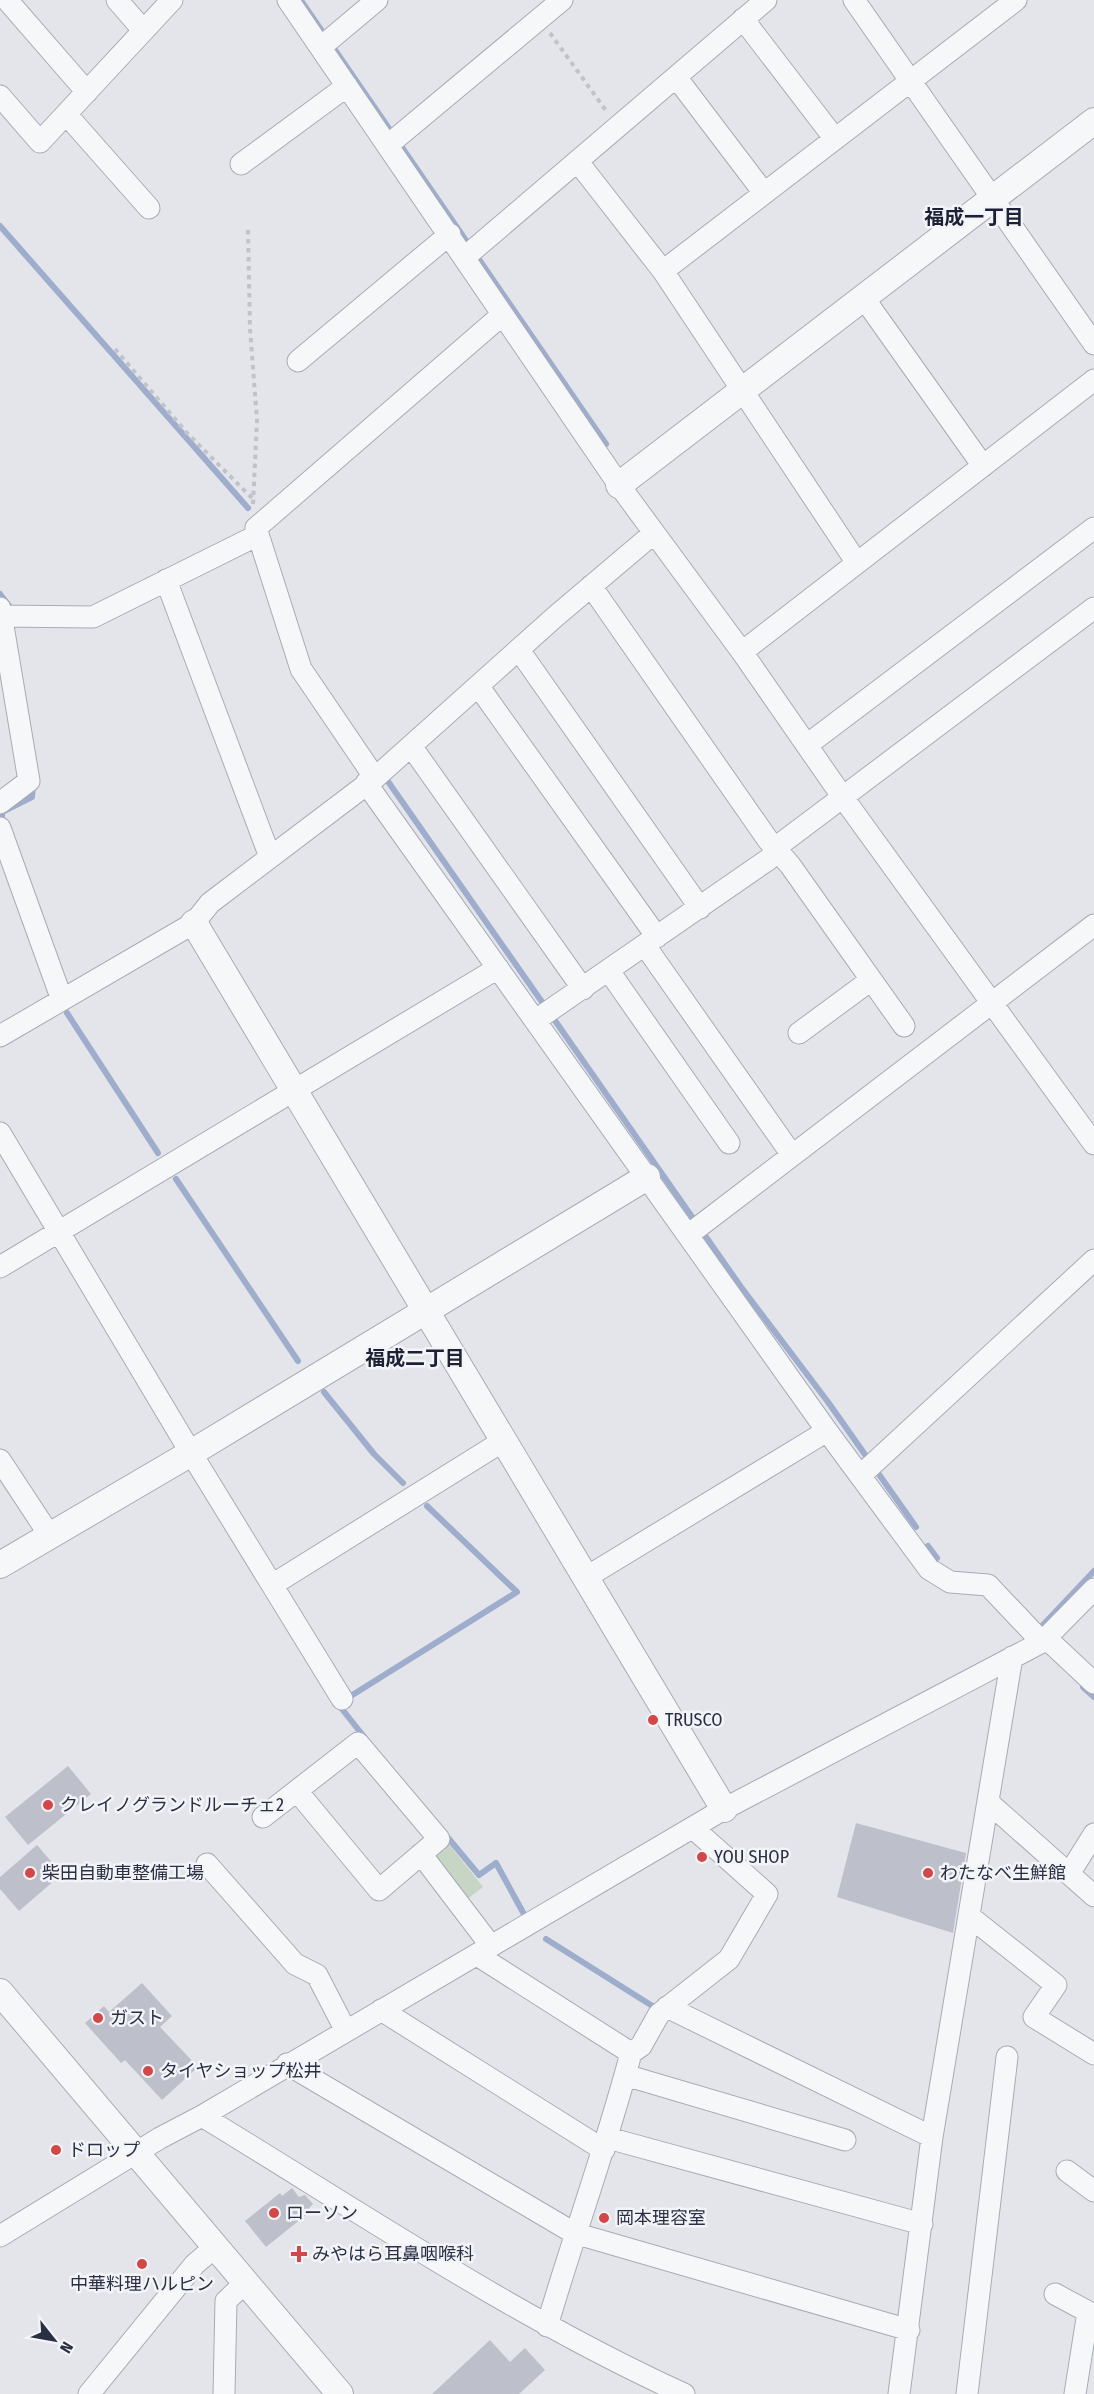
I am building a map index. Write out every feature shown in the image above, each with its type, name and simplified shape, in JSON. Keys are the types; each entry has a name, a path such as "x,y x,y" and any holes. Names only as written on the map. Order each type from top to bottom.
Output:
{"street":[{"path":"7,0 87,92"},
{"path":"117,0 143,30"},
{"path":"0,96 40,142 172,0"},
{"path":"288,0 326,43 347,86 394,140 450,234 471,252 502,315 619,486 742,652 844,799 1094,1144"},
{"path":"326,43 377,0"},
{"path":"394,140 562,0"},
{"path":"471,252 766,0"},
{"path":"854,0 1094,344"},
{"path":"663,271 1016,0"},
{"path":"743,19 835,139"},
{"path":"676,77 764,193"},
{"path":"241,165 347,86"},
{"path":"66,114 149,208"},
{"path":"619,486 1094,120"},
{"path":"578,162 663,271 857,563"},
{"path":"298,361 450,234"},
{"path":"863,297 983,466"},
{"path":"0,803 29,781 1,612 93,617 257,532 502,315"},
{"path":"742,652 1094,380"},
{"path":"807,746 1094,530"},
{"path":"257,532 301,669 370,780 498,968 545,1014 647,1177 696,1229 826,1431 868,1469 929,1569 950,1582 988,1585 1044,1641 1094,1683"},
{"path":"0,1036 194,923 210,903 411,746 654,533"},
{"path":"166,580 270,857"},
{"path":"591,586 904,1026"},
{"path":"545,1014 769,859 783,842 844,799 1094,608"},
{"path":"519,650 700,908"},
{"path":"479,687 792,1155"},
{"path":"411,746 583,989"},
{"path":"0,828 62,1000"},
{"path":"194,923 724,1809"},
{"path":"696,1229 1094,925"},
{"path":"0,1267 498,968"},
{"path":"609,971 729,1143"},
{"path":"799,1033 871,980"},
{"path":"0,1133 190,1454 342,1699"},
{"path":"0,1565 190,1454 647,1177"},
{"path":"868,1469 1094,1260"},
{"path":"585,1578 826,1431"},
{"path":"272,1586 503,1441"},
{"path":"0,1461 50,1536"},
{"path":"0,2235 287,2064 724,1809 1044,1641 1094,1589"},
{"path":"899,2394 932,2137 1012,1657"},
{"path":"263,1817 358,1743 439,1839 379,1890 297,1791"},
{"path":"988,1802 1094,1896"},
{"path":"547,2326 574,2233 606,2144 631,2053 641,2046 658,2014 729,1959 767,1894 693,1828"},
{"path":"1069,1874 1094,1834"},
{"path":"421,1854 484,1951 631,2053"},
{"path":"207,1864 295,1964 317,1975 346,2031"},
{"path":"969,1916 1056,1985 1034,2017 1094,2054"},
{"path":"0,1992 214,2248 340,2394"},
{"path":"667,2007 932,2137"},
{"path":"381,2010 606,2144 922,2224"},
{"path":"967,2394 1007,2057"},
{"path":"287,2064 574,2233 909,2330"},
{"path":"625,2075 844,2140"},
{"path":"202,2116 547,2326 615,2362 684,2394"},
{"path":"1067,2171 1094,2191"},
{"path":"88,2394 195,2264 214,2248"},
{"path":"224,2394 226,2301 245,2283"},
{"path":"1055,2294 1091,2313 1075,2394"}],"path":[{"path":"540,18 618,128"},
{"path":"248,230 250,329 257,420 252,498 257,532"},
{"path":"115,350 187,433 252,498"}],"green space":[{"path":"448,1843 483,1887 465,1901 430,1857"}],"building":[{"name":"クレイノグランドルーチェ2","path":"68,1766 91,1794 28,1845 5,1817"},
{"path":"856,1823 966,1853 953,1933 837,1897"},
{"path":"37,1845 62,1874 19,1911 0,1889 0,1877"},
{"path":"142,1983 172,2016 160,2027 198,2067 162,2100 125,2060 121,2063 85,2023 104,2006 109,2012"},
{"path":"292,2188 299,2197 305,2195 313,2204 309,2208 311,2211 266,2247 245,2221 280,2193 282,2196"},
{"path":"490,2340 510,2362 525,2348 545,2370 519,2394 432,2394"}],"waterway":[{"path":"302,2 606,444"},
{"path":"0,226 248,508"},
{"path":"0,594 10,607"},
{"path":"387,780 741,1287 828,1402 916,1527"},
{"path":"2,824 2,812 32,797 33,785"},
{"path":"67,1013 158,1153"},
{"path":"176,1179 298,1361"},
{"path":"324,1392 374,1454 403,1483"},
{"path":"365,1738 338,1704 517,1592 427,1506"},
{"path":"928,1546 937,1558"},
{"path":"1042,1626 1094,1571"},
{"path":"1083,1687 1094,1697"},
{"path":"444,1833 479,1875 496,1863 525,1916"},
{"path":"546,1939 654,2007"}],"place":[{"name":"TRUSCO","path":"653,1720"},
{"name":"クレイノグランドルーチェ2","path":"48,1805"},
{"name":"YOU SHOP","path":"702,1857"},
{"name":"柴田自動車整備工場","path":"30,1873"},
{"name":"わたなべ生鮮館","path":"928,1873"},
{"name":"ガスト","path":"98,2018"},
{"name":"タイヤショップ松井","path":"148,2071"},
{"name":"ドロップ","path":"56,2150"},
{"name":"ローソン","path":"274,2213"},
{"name":"岡本理容室","path":"604,2218"},
{"name":"みやはら耳鼻咽喉科","path":"299,2254"},
{"name":"中華料理ハルピン","path":"142,2264"}],"district":[{"name":"福成一丁目","path":"974,217"},
{"name":"福成二丁目","path":"415,1358"}]}
